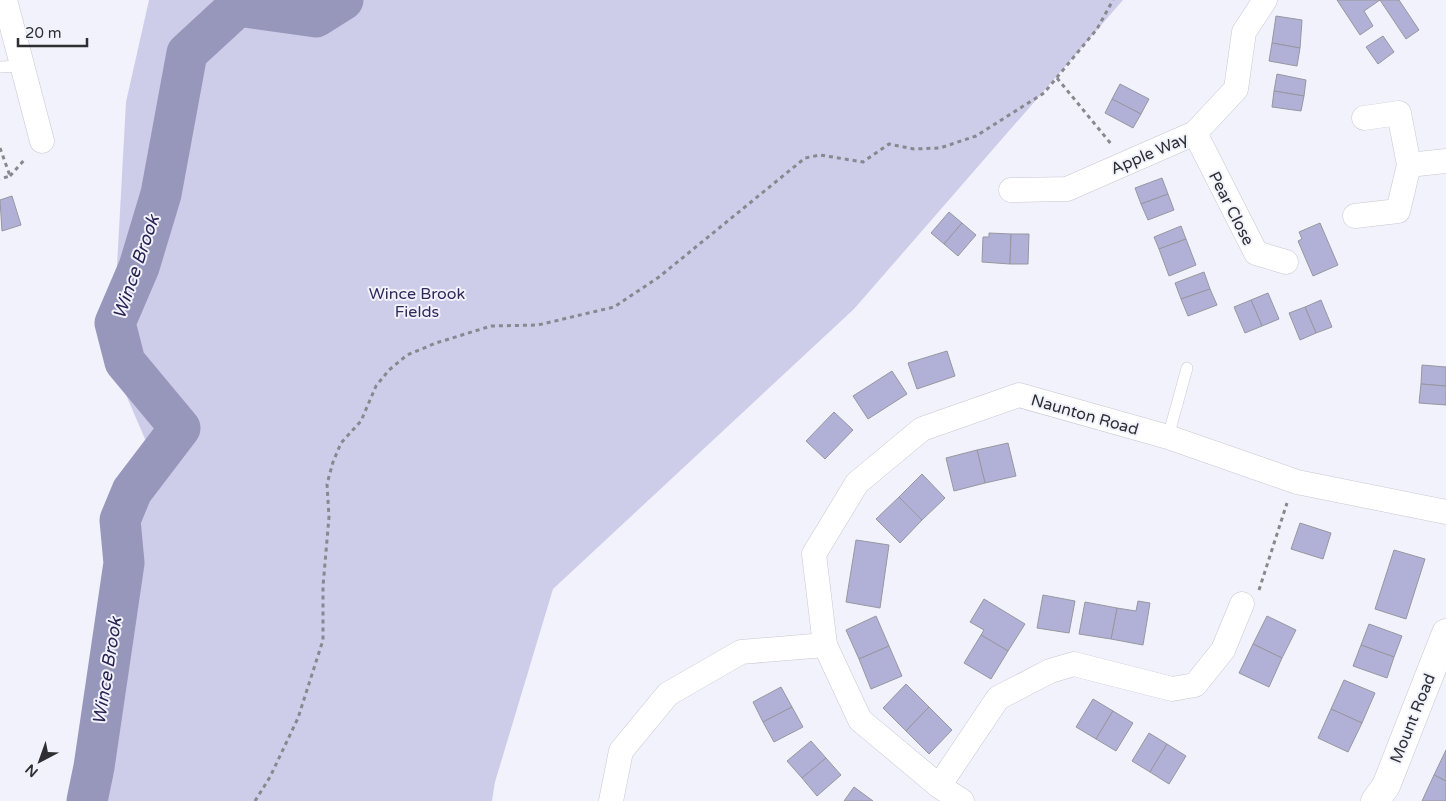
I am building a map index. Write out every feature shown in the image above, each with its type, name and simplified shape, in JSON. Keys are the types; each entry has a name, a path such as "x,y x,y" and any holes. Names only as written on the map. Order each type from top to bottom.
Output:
{"street":[{"path":"5,0 11,67 42,141"},
{"name":"Apple Way","path":"1011,190 1066,189 1195,134 1236,89 1244,32 1265,0"},
{"path":"1355,216 1398,211 1409,165 1399,113 1364,118"},
{"name":"Pear Close","path":"1195,134 1256,253 1286,262"},
{"path":"1409,165 1446,161"},
{"name":"Naunton Road","path":"962,801 939,786 860,720 825,645 814,554 857,483 922,429 1019,395 1168,437 1294,481 1446,512"},
{"path":"939,786 998,698 1050,671 1074,664 1172,689 1195,685 1223,650 1242,604"},
{"name":"Mount Road","path":"1375,801 1386,786 1446,633"},
{"path":"611,801 622,751 668,694 741,652 825,645"}],"lane":[{"path":"1168,437 1187,368"}],"path":[{"path":"255,801 270,777 298,718 323,640 323,586 329,517 327,484 333,462 341,443 361,421 376,386 389,370 407,355 436,343 490,326 538,325 614,308 659,277 805,158 820,154 863,162 889,144 914,149 940,148 976,136 1044,93 1098,29 1113,0"},
{"path":"1057,78 1127,163"},
{"path":"0,148 10,176 0,179"},
{"path":"1242,604 1244,599 1253,603 1294,481"}],"green space":[{"name":"Wince Brook Fields","path":"149,0 1123,0 854,309 553,589 495,782 492,801 73,801 89,738 108,633 112,548 110,511 151,453 102,339 116,284 126,102"}],"building":[{"path":"1337,0 1380,0 1364,11 1373,26 1360,35"},
{"path":"1380,0 1399,0 1419,30 1406,39"},
{"path":"1276,16 1302,20 1300,48 1272,43"},
{"path":"1383,36 1394,52 1378,64 1366,47"},
{"path":"1272,43 1300,48 1297,66 1269,61"},
{"path":"1277,74 1306,80 1304,96 1274,91"},
{"path":"1120,84 1149,99 1141,114 1112,99"},
{"path":"1274,91 1304,96 1301,111 1272,107"},
{"path":"1112,99 1141,114 1133,128 1105,113"},
{"path":"1162,178 1168,194 1141,204 1135,188"},
{"path":"1168,194 1174,210 1148,220 1141,204"},
{"path":"12,196 21,225 2,231 0,200"},
{"path":"949,212 962,223 944,244 931,233"},
{"path":"962,223 976,235 958,256 944,244"},
{"path":"1320,223 1338,265 1313,276 1298,241 1302,239 1299,232"},
{"path":"1181,226 1186,239 1159,249 1154,237"},
{"path":"989,233 1011,234 1010,264 982,262 983,237 989,237"},
{"path":"1011,234 1029,234 1028,264 1010,264"},
{"path":"1186,239 1196,265 1169,276 1159,249"},
{"path":"1204,272 1210,289 1181,299 1175,283"},
{"path":"1210,289 1217,305 1188,316 1181,299"},
{"path":"1268,293 1279,319 1262,326 1251,300"},
{"path":"1251,300 1262,326 1245,333 1234,307"},
{"path":"1321,300 1332,327 1316,333 1305,307"},
{"path":"1305,307 1316,333 1300,340 1289,313"},
{"path":"947,351 955,376 917,389 908,363"},
{"path":"1422,365 1446,367 1446,386 1421,384"},
{"path":"892,371 907,394 868,419 853,396"},
{"path":"1421,384 1446,386 1446,405 1419,403"},
{"path":"834,412 853,430 825,459 806,441"},
{"path":"1008,443 1016,476 985,483 977,450"},
{"path":"977,450 985,483 954,491 946,458"},
{"path":"922,474 945,498 922,520 899,497"},
{"path":"899,497 922,520 900,543 876,519"},
{"path":"1300,523 1331,533 1323,559 1291,549"},
{"path":"856,540 889,545 880,608 846,602"},
{"path":"1394,550 1425,559 1406,619 1375,609"},
{"path":"1043,595 1075,601 1069,633 1037,628"},
{"path":"984,599 1025,624 1008,651 981,635 984,630 970,622"},
{"path":"1138,601 1150,603 1143,645 1111,639 1117,608 1136,611"},
{"path":"1085,602 1117,608 1111,639 1079,634"},
{"path":"876,616 889,646 859,659 846,630"},
{"path":"1267,616 1296,630 1282,658 1253,644"},
{"path":"1369,624 1402,636 1394,657 1361,645"},
{"path":"981,635 1008,651 991,679 964,663"},
{"path":"1253,644 1282,658 1269,687 1239,673"},
{"path":"1361,645 1394,657 1387,678 1353,666"},
{"path":"889,646 902,676 871,689 859,659"},
{"path":"1344,680 1375,693 1362,723 1331,709"},
{"path":"906,684 929,707 906,731 883,708"},
{"path":"781,687 792,707 763,722 753,702"},
{"path":"1093,699 1113,711 1096,739 1076,727"},
{"path":"792,707 803,727 774,742 763,722"},
{"path":"929,707 952,730 929,754 906,731"},
{"path":"1331,709 1362,723 1348,752 1318,738"},
{"path":"1113,711 1133,723 1116,751 1096,739"},
{"path":"1149,733 1167,744 1150,772 1132,761"},
{"path":"811,741 826,758 802,778 787,761"},
{"path":"1167,744 1186,756 1169,784 1150,772"},
{"path":"1446,750 1446,781 1434,775"},
{"path":"826,758 841,775 817,796 802,778"},
{"path":"1434,775 1446,781 1446,801 1422,801"},
{"path":"854,787 873,801 844,801"}],"waterway":[{"name":"Wince Brook","path":"87,801 94,767 124,563 120,520 132,491 180,428 125,362 115,323 139,267 161,194 187,53 238,6 316,17 343,0"}]}
